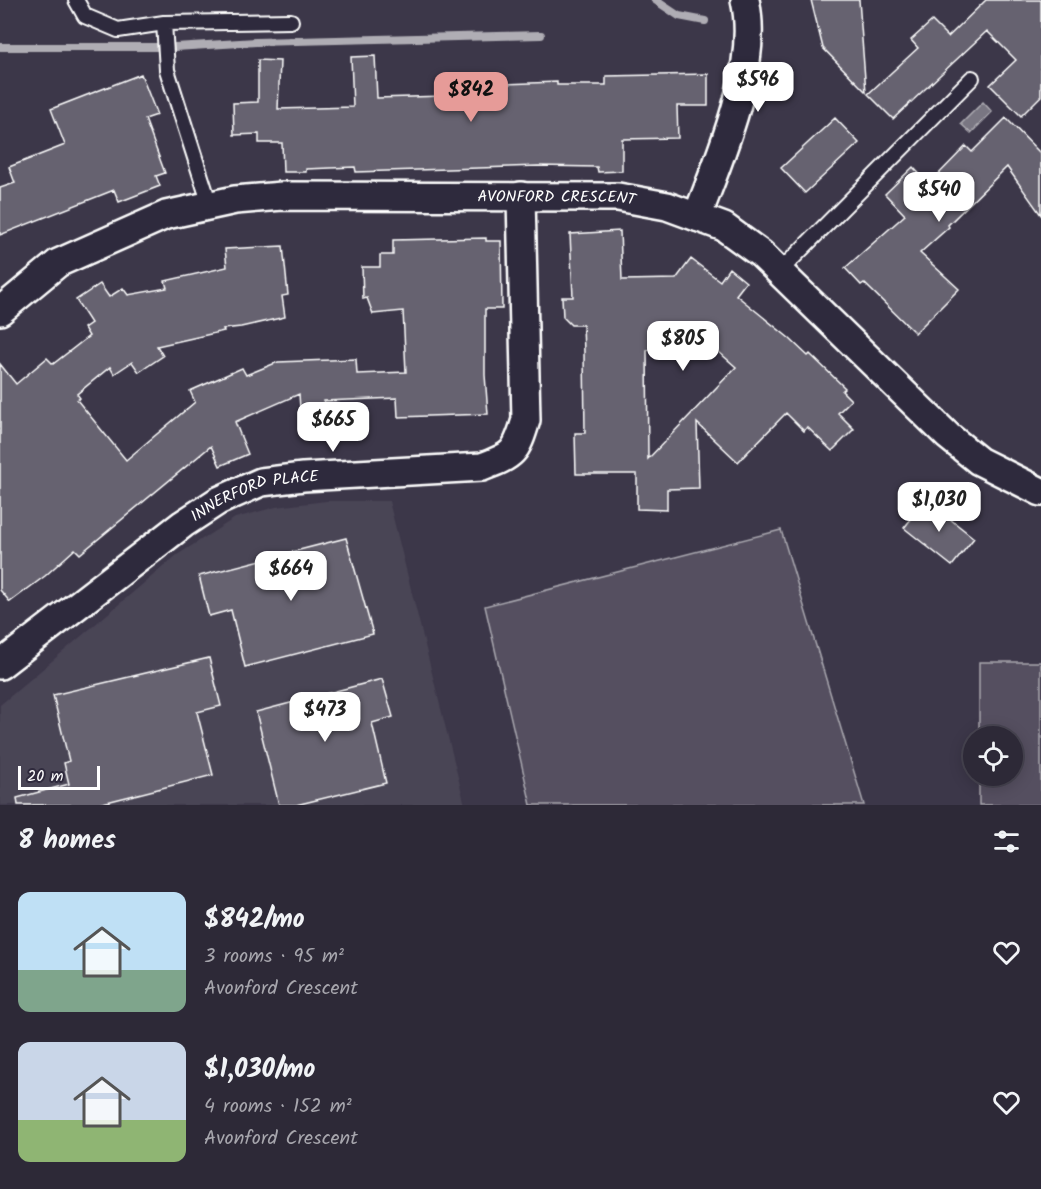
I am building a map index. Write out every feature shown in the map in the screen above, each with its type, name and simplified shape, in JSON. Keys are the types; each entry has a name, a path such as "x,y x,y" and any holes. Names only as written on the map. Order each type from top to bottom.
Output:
{"street":[{"path":"697,217 734,118 750,19 745,0"},
{"name":"AVONFORD CRESCENT","path":"0,311 58,263 166,215 235,200 282,196 618,197 667,206 724,227 761,254 948,436 979,461 1041,492"},
{"name":"INNERFORD PLACE","path":"0,665 183,524 218,501 261,482 303,477 482,467 508,457 519,443 526,420 521,196"}],"lane":[{"path":"76,0 85,16 118,30 165,23 291,21"},
{"path":"165,23 167,70 210,205"},
{"path":"778,272 972,78"}],"shaded area":[{"path":"983,102 992,112 971,133 961,124"},
{"path":"326,501 389,501 465,805 0,805 0,705 177,555 235,518 276,507"},
{"path":"781,530 864,805 531,805 485,606"},
{"path":"979,662 1041,662 1041,805 979,805 979,786 1023,786 1023,726 979,726"}],"building":[{"path":"811,0 859,0 866,92 823,48"},
{"path":"986,0 1041,0 1041,96 1021,116 990,85 1016,60 987,31 893,119 868,94 918,48 911,40 932,21 948,37"},
{"path":"375,56 377,98 478,95 478,79 504,79 504,84 557,82 557,85 606,85 606,76 708,74 708,106 677,106 678,138 622,139 622,171 598,172 597,167 538,166 356,172 355,167 283,172 282,143 259,143 259,134 234,135 233,103 258,102 258,60 280,61 278,109 353,107 351,57"},
{"path":"141,74 157,115 145,119 165,173 156,176 160,186 119,202 114,190 0,235 0,188 15,183 9,167 65,145 51,109"},
{"path":"835,118 859,143 805,193 781,168"},
{"path":"1006,118 1041,154 1041,215 1007,167 948,225 949,227 920,253 959,289 915,333 864,283 861,285 845,268 905,215 885,194 913,167 929,184 966,146 972,152"},
{"path":"620,231 622,280 676,279 691,259 720,281 729,268 746,282 736,295 808,356 810,354 845,388 842,391 851,400 838,413 854,429 832,451 807,427 804,431 786,413 738,462 697,423 699,488 667,489 667,510 637,509 637,474 576,474 575,433 585,433 584,352 583,325 571,325 563,317 562,297 573,297 570,234","holes":["704,339 736,367 648,459 647,350 695,349"]},
{"path":"486,238 486,241 501,241 502,309 485,309 485,375 488,414 398,417 397,398 324,401 324,407 300,408 299,394 235,422 248,454 220,466 211,446 80,554 75,549 45,576 10,602 0,590 0,364 16,384 47,358 53,364 89,336 84,328 91,323 76,300 100,284 109,297 123,288 128,295 167,288 165,281 227,267 225,249 283,246 288,295 282,296 285,317 223,329 224,331 157,346 163,356 139,372 132,362 114,374 110,367 77,394 80,398 77,400 126,460 195,402 190,391 242,368 246,375 278,362 356,359 357,374 406,372 403,311 373,314 367,298 363,299 362,267 380,267 380,255 393,255 393,240"},
{"path":"926,500 974,538 952,566 904,528"},
{"path":"346,538 373,634 245,667 231,610 209,616 199,576"},
{"path":"209,658 221,706 197,712 213,775 95,805 18,805 17,798 69,784 64,763 69,761 53,695"},
{"path":"382,679 393,717 372,723 386,783 296,805 279,805 256,712"}],"waterway":[{"path":"655,0 679,16 705,21"},
{"path":"175,47 256,42 541,35"},
{"path":"0,47 156,47"}]}
